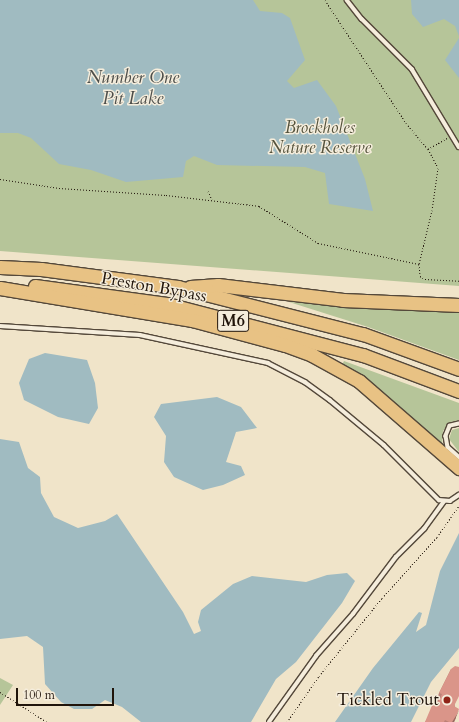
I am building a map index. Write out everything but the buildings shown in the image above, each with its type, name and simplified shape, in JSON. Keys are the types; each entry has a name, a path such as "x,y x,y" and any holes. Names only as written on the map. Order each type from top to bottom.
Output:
{"highway":[{"name":"Preston Bypass","path":"0,267 41,268 178,287 363,334 459,369"},
{"name":"Preston Bypass","path":"0,283 167,304 363,355 459,391"},
{"path":"178,287 218,285 343,300 459,305"},
{"path":"0,288 192,320 285,345 312,355 341,370 367,388 459,464"}],"lane":[{"path":"347,0 362,19 412,69 459,147"},
{"path":"0,326 140,335 268,363 304,382 330,400 384,445 436,497 444,501"},
{"path":"459,424 450,426 446,436 448,447 459,464"},
{"path":"269,722 316,656 353,614 396,557 424,529 444,501 459,495"}],"path":[{"path":"325,0 406,123 428,149 438,168 432,210 419,264 422,278 459,281"},
{"path":"428,149 453,136"},
{"path":"0,179 59,188 259,206 318,243 419,264"},
{"path":"208,191 213,201"},
{"path":"287,722 319,676 382,598 437,537 459,506"},
{"path":"0,692 47,722"}],"green space":[{"name":"Brockholes Nature Reserve","path":"0,0 459,0 459,286 0,251"},
{"path":"289,302 459,312 459,360 368,327"},
{"path":"344,361 459,403 459,420 451,422 443,431 442,446 342,365"},
{"path":"459,428 459,452 449,439 452,430"},
{"path":"0,678 13,685 0,705"}],"water":[{"name":"Number One Pit Lake","path":"0,0 253,0 260,11 282,13 290,18 305,60 287,81 294,88 317,80 336,106 365,179 373,211 329,204 325,173 305,167 217,165 194,156 186,161 183,177 126,182 91,170 59,164 31,138 18,133 0,133"},
{"path":"411,0 459,0 459,36 455,26 444,19 423,27 412,14"},
{"path":"459,38 459,78 445,60"},
{"path":"45,353 87,360 95,383 98,408 89,424 58,417 24,400 19,383 29,359"},
{"path":"217,397 241,407 257,428 236,432 226,462 241,466 245,475 223,485 203,490 174,477 164,462 166,436 154,417 161,404"},
{"path":"0,439 19,442 28,468 40,477 41,493 54,517 78,528 105,521 117,514 183,612 194,634 201,631 198,622 201,610 233,584 252,576 306,582 327,575 347,573 355,581 342,603 296,662 276,679 251,722 141,722 122,707 105,700 92,709 74,709 61,702 45,684 43,647 27,636 0,639"},
{"path":"459,533 459,648 431,682 411,722 335,722 373,668 419,612 422,613 416,632 426,625 440,571"}],"place":[{"name":"Tickled Trout","path":"447,700"}]}
